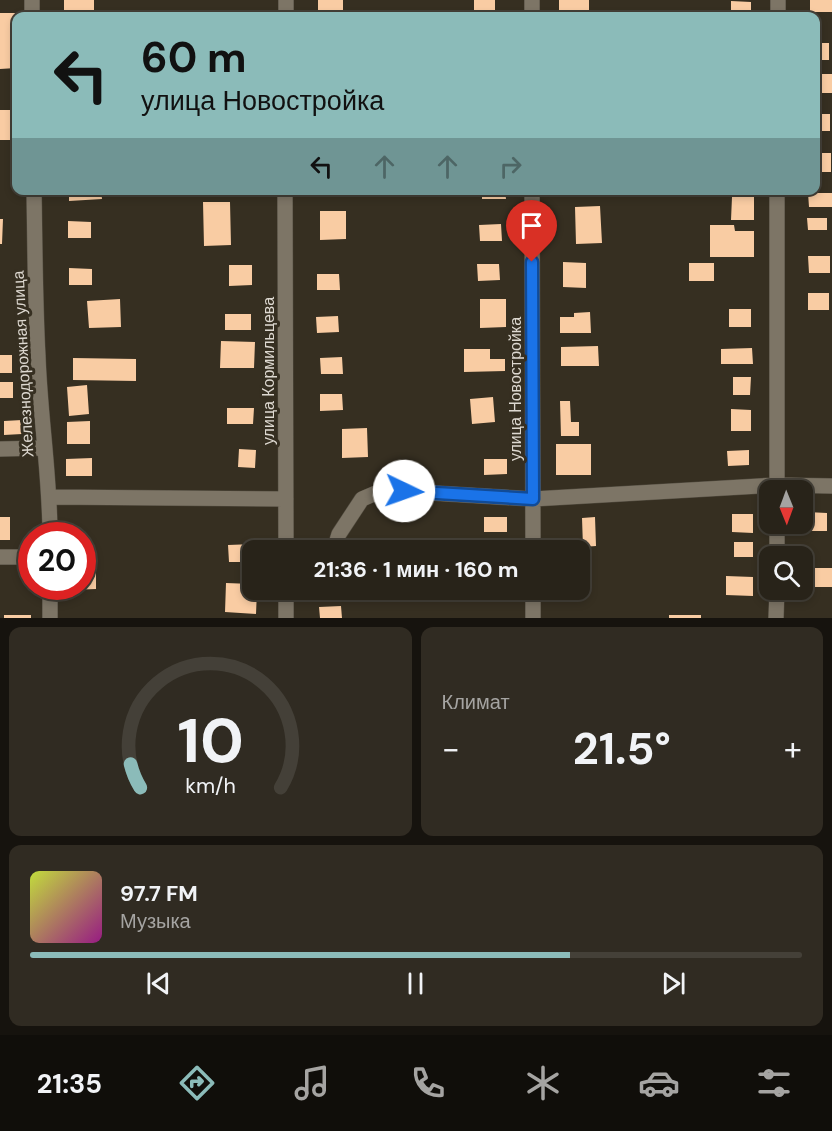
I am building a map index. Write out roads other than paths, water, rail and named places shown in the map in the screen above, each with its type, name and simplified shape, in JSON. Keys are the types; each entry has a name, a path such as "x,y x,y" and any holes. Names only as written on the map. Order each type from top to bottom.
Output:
{"street":[{"name":"Железнодорожная улица","path":"34,195 38,356 44,448 50,497 50,522"},
{"name":"улица Кормильцева","path":"285,195 286,540"},
{"name":"улица Новостройка","path":"532,195 533,540"},
{"path":"777,195 777,480"},
{"path":"0,449 44,448"},
{"path":"813,487 832,486"},
{"path":"337,540 362,499 383,490 533,499 759,489"},
{"path":"50,497 286,499"},
{"path":"0,557 18,557"},
{"path":"50,600 51,618"},
{"path":"286,600 286,618"},
{"path":"533,600 533,618"},
{"path":"776,618 777,600"}]}
